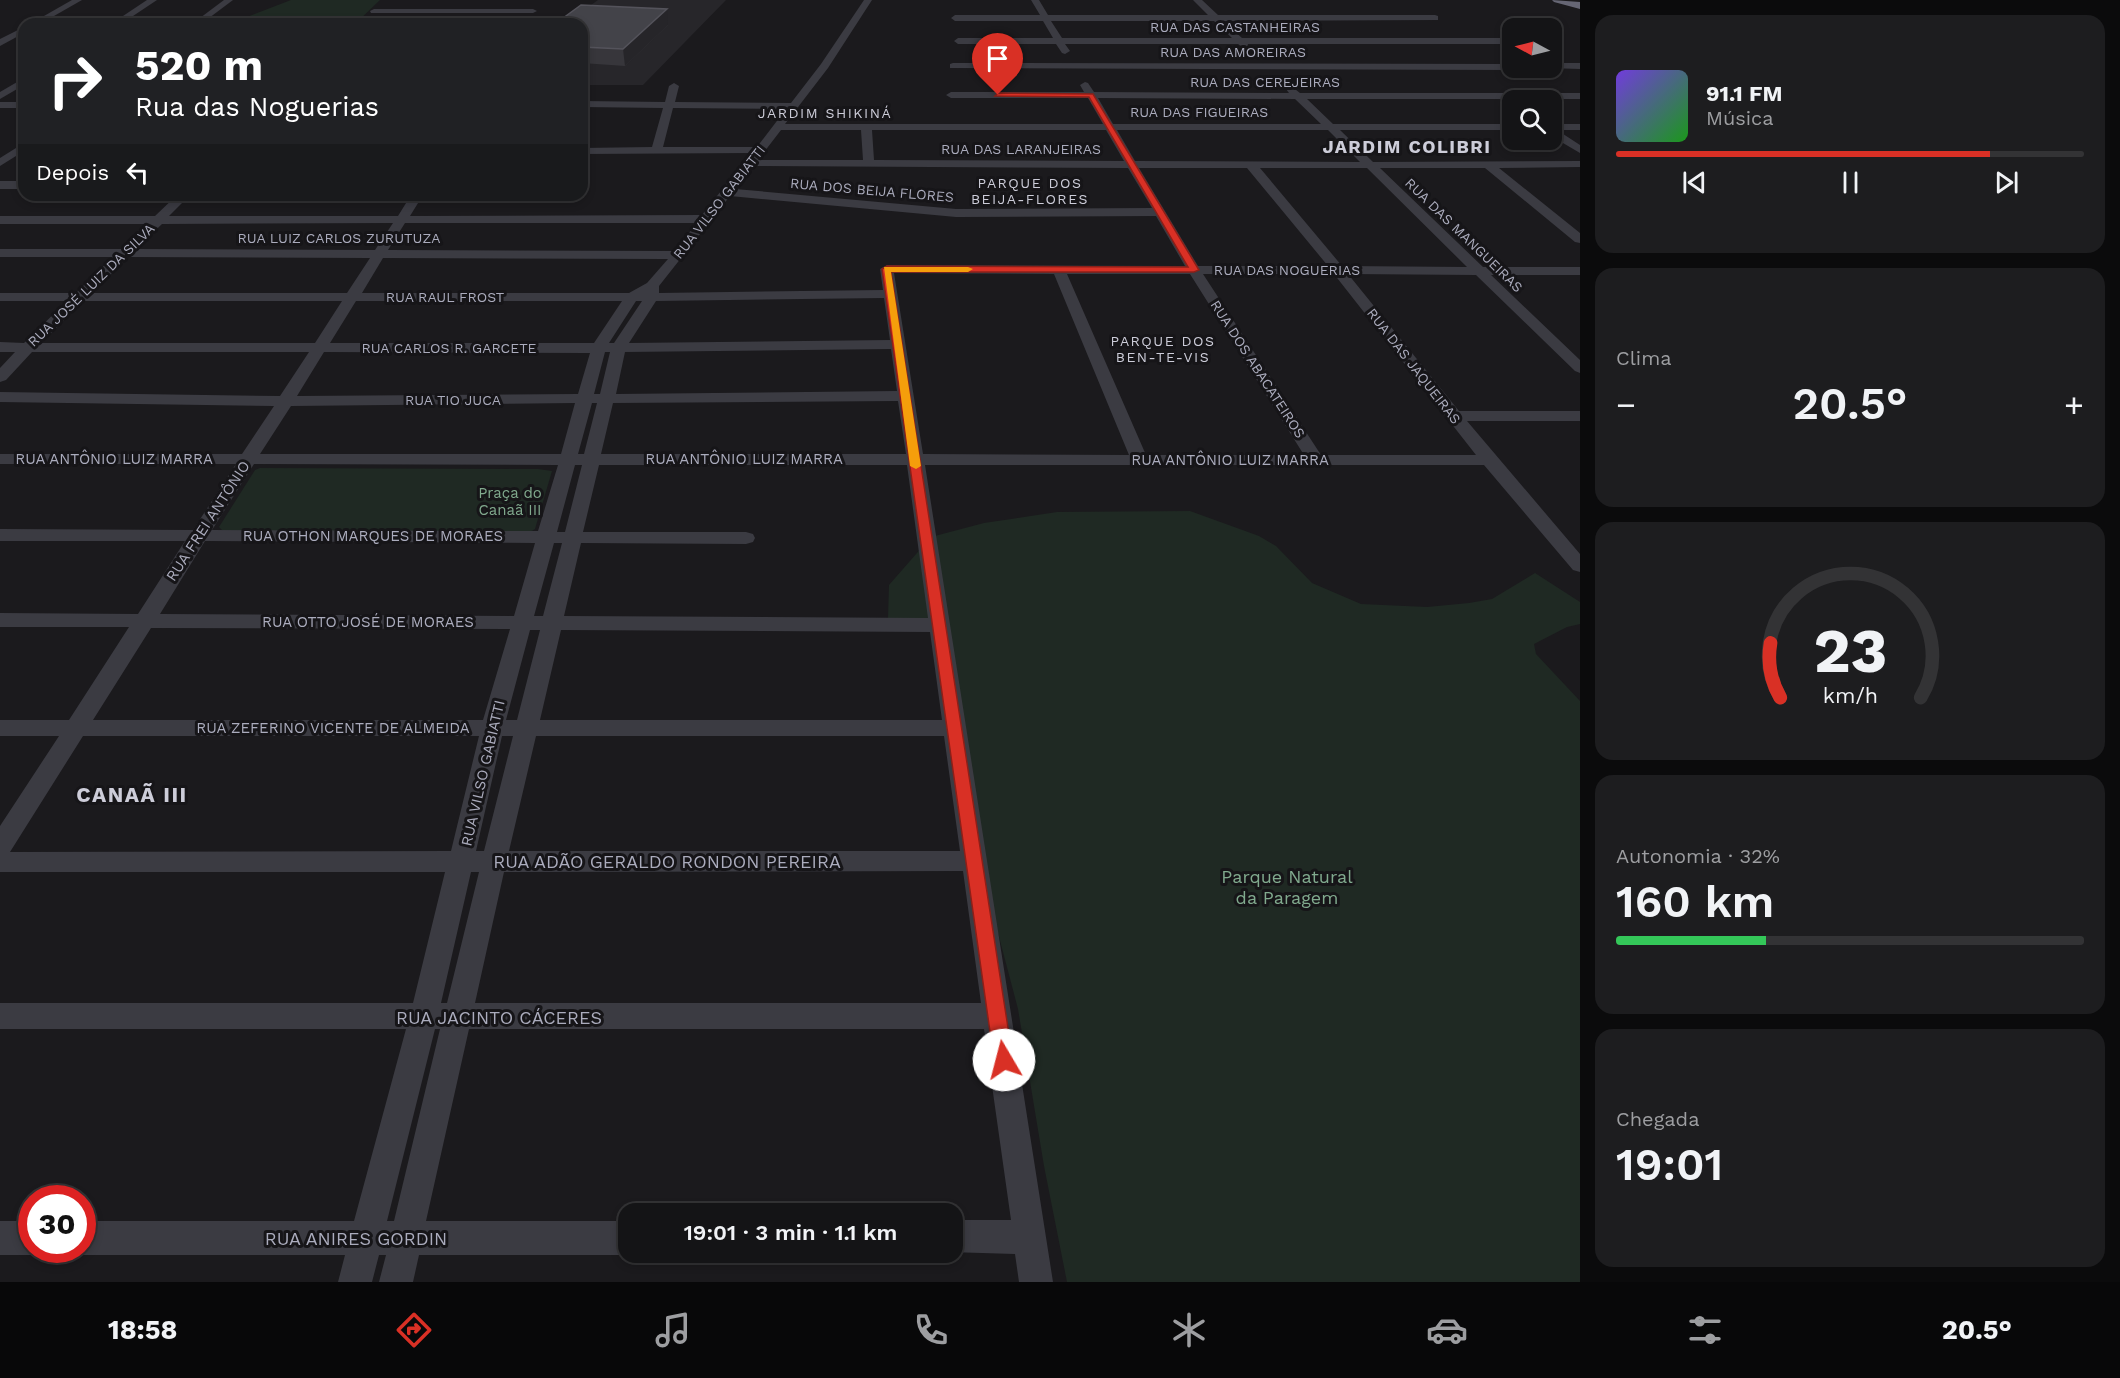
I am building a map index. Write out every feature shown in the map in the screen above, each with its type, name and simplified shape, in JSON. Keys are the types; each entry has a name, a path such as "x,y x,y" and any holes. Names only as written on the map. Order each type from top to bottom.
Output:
{"highway":[{"path":"1558,0 1580,6"}],"street":[{"path":"45,18 78,0"},
{"path":"124,18 153,0"},
{"path":"204,18 229,0"},
{"path":"385,0 371,14 535,8"},
{"name":"RUA VILSO GABIATTI","path":"396,1282 494,861 573,537 580,459 609,347 646,293 825,66 868,0"},
{"name":"RUA DOS ABACATEIROS","path":"1035,0 1194,270 1316,460"},
{"name":"RUA DAS MANGUEIRAS","path":"1197,0 1580,368"},
{"path":"514,4 535,8"},
{"path":"1371,6 1502,95"},
{"path":"529,18 535,8"},
{"path":"955,18 1435,18"},
{"path":"0,44 18,34"},
{"name":"RUA DAS CASTANHEIRAS","path":"958,41 1502,41"},
{"path":"0,44 16,44"},
{"name":"RUA DAS AMOREIRAS","path":"953,66 1502,66"},
{"path":"1562,66 1580,66"},
{"path":"0,96 18,85"},
{"path":"657,151 674,86"},
{"name":"RUA DAS CEREJEIRAS","path":"951,95 1297,95 1502,99"},
{"name":"RUA DAS CEREJEIRAS","path":"1562,97 1580,96"},
{"path":"588,104 795,106"},
{"path":"0,105 18,105"},
{"path":"866,126 869,164"},
{"name":"RUA DAS FIGUEIRAS","path":"778,127 1502,127"},
{"path":"1562,128 1580,127"},
{"path":"1562,137 1580,150"},
{"path":"588,151 759,150"},
{"path":"0,163 18,154"},
{"name":"RUA DAS LARANJEIRAS","path":"750,163 1580,164"},
{"name":"RUA DAS JAQUEIRAS","path":"1250,164 1338,270 1489,460 1580,566"},
{"path":"1487,164 1580,239"},
{"path":"0,185 18,185"},
{"name":"RUA DOS BEIJA FLORES","path":"725,192 956,213 1160,212"},
{"name":"RUA JOSÉ LUIZ DA SILVA","path":"0,377 178,201"},
{"name":"RUA FREI ANTÔNIO","path":"0,847 413,201"},
{"path":"0,219 402,219 644,213 706,219"},
{"name":"RUA LUIZ CARLOS ZURUTUZA","path":"0,253 678,255"},
{"name":"RUA DAS NOGUERIAS","path":"890,294 887,269 1580,271"},
{"path":"1059,270 1140,460"},
{"name":"RUA RAUL FROST","path":"0,297 352,297 646,293 890,294"},
{"path":"890,294 1036,1282"},
{"name":"RUA CARLOS R. GARCETE","path":"0,347 320,348 898,344"},
{"name":"RUA TIO JUCA","path":"0,397 285,401 905,396"},
{"path":"1454,416 1580,416"},
{"name":"RUA ANTÔNIO LUIZ MARRA","path":"0,459 1489,460"},
{"name":"RUA VILSO GABIATTI","path":"355,1282 424,1017 492,729 520,623 546,537 580,459"},
{"name":"RUA OTHON MARQUES DE MORAES","path":"0,535 746,538"},
{"name":"RUA OTTO JOSÉ DE MORAES","path":"0,620 939,625"},
{"name":"RUA ZEFERINO VICENTE DE ALMEIDA","path":"0,728 955,728"},
{"name":"RUA ADÃO GERALDO RONDON PEREIRA","path":"0,862 974,861"},
{"name":"RUA JACINTO CÁCERES","path":"0,1016 997,1016"},
{"path":"963,1237 1030,1237"},
{"path":"0,1238 18,1238"},
{"name":"RUA ANIRES GORDIN","path":"96,1238 618,1238"}],"shaded area":[{"path":"598,0 726,0 643,85 588,85 588,18 573,18"}],"green space":[{"path":"291,0 380,0 361,18 244,18"},
{"name":"Praça do Canaã III","path":"260,468 538,469 552,471 535,529 530,532 223,531 219,527 255,470"},
{"name":"Parque Natural da Paragem","path":"1190,511 1259,536 1276,546 1312,583 1361,604 1427,607 1492,599 1535,573 1580,602 1580,624 1567,627 1534,644 1536,654 1580,701 1580,1282 1067,1282 1044,1166 1018,1009 977,853 940,619 888,618 889,585 931,537 984,523 1057,512"}],"building":[{"path":"581,5 667,9 623,49 588,47 588,18 563,18"}],"slow traffic":[{"path":"916,466 887,269 968,269"}],"district":[{"name":"JARDIM SHIKINÁ","path":"825,113"},
{"name":"JARDIM COLIBRI","path":"1407,146"},
{"name":"PARQUE DOS BEIJA-FLORES","path":"1030,192"},
{"name":"PARQUE DOS BEN-TE-VIS","path":"1163,350"},
{"name":"CANAÃ III","path":"132,794"}],"route":[{"path":"998,95 1091,96 1194,270 887,269 1004,1060"}]}
